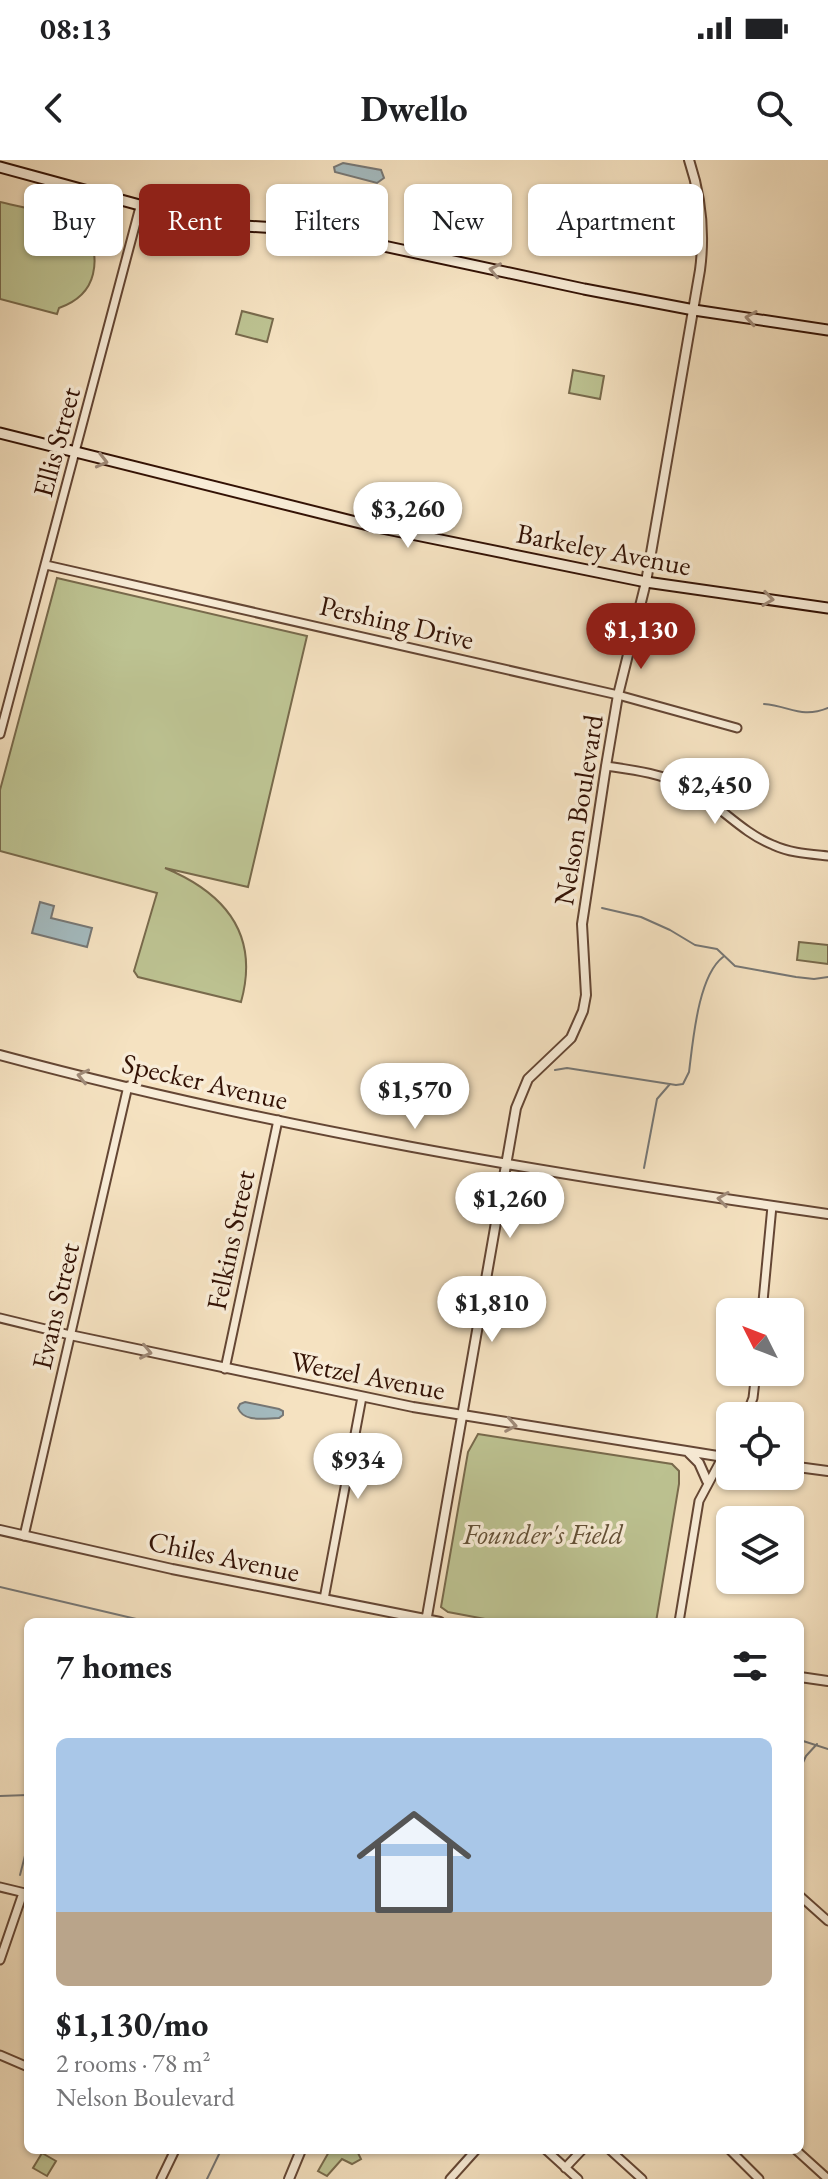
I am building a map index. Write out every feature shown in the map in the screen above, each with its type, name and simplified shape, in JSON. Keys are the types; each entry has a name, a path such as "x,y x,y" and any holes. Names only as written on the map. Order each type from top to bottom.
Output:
{"main road":[{"path":"0,167 139,207"},
{"path":"250,226 309,230 584,289 694,310 828,330"},
{"name":"Barkeley Avenue","path":"0,433 372,526 646,582 828,608"}],"street":[{"name":"Nelson Boulevard","path":"463,1416 516,1108 524,1087 539,1067 571,1038 583,1011 586,995 582,924 606,766 618,695 646,582 702,255 702,222 689,160"},
{"name":"Ellis Street","path":"0,734 139,211"},
{"name":"Pershing Drive","path":"46,565 618,695 737,728"},
{"path":"606,766 655,774 675,781 770,844 828,856"},
{"name":"Specker Avenue","path":"0,1055 278,1120 508,1164 828,1214"},
{"name":"Evans Street","path":"24,1536 128,1086"},
{"name":"Felkins Street","path":"225,1369 278,1120"},
{"path":"763,1298 772,1206"},
{"name":"Wetzel Avenue","path":"0,1318 362,1397 716,1456"},
{"path":"324,1599 362,1397"},
{"path":"427,1618 463,1416"},
{"path":"688,1452 699,1463 707,1481"},
{"path":"804,1468 828,1471"},
{"path":"680,1618 695,1519 707,1481 716,1470"},
{"name":"Chiles Avenue","path":"0,1530 412,1618"},
{"path":"804,1678 828,1681"},
{"path":"0,1887 24,1893"},
{"path":"0,1960 24,1898"},
{"path":"804,1900 828,1921"},
{"path":"0,2055 24,2065"},
{"path":"161,2179 173,2154"},
{"path":"289,2179 299,2154"},
{"path":"450,2179 472,2154"},
{"path":"550,2154 578,2179"},
{"path":"565,2168 578,2154"},
{"path":"614,2154 642,2179"},
{"path":"734,2154 759,2179"},
{"path":"800,2154 828,2179"}],"green space":[{"path":"0,202 24,207 24,256 94,256 93,274 88,286 71,303 59,308 57,314 0,299"},
{"path":"242,311 273,319 267,342 236,334"},
{"path":"573,370 604,376 600,399 569,393"},
{"path":"57,578 307,636 248,887 165,868 205,890 233,919 246,956 241,1002 138,977 134,971 157,893 0,851 0,790"},
{"path":"799,942 828,945 828,964 797,960"},
{"name":"Founder's Field","path":"478,1434 672,1464 679,1471 679,1484 657,1618 480,1618 448,1612 441,1607 468,1452"},
{"path":"41,2154 56,2161 47,2176 33,2168"},
{"path":"328,2154 358,2154 361,2159 352,2164 342,2159 327,2176 318,2171"}],"water":[{"path":"343,163 381,170 384,178 377,183 335,172 334,167"},
{"path":"40,902 54,906 51,918 92,928 87,947 32,933"},
{"path":"245,1402 279,1409 283,1415 279,1418 250,1418 238,1408"}],"waterway":[{"path":"764,704 803,712 828,708"},
{"path":"602,908 641,917 695,945 717,949 735,966 796,977 828,977"},
{"path":"555,1070 567,1068 683,1084 689,1072 702,994 715,966 723,957"},
{"path":"644,1168 657,1099 670,1084"},
{"path":"0,1587 132,1618"},
{"path":"804,1741 828,1749"},
{"path":"804,1760 817,1744"},
{"path":"0,1796 24,1795"},
{"path":"20,1875 24,1860"},
{"path":"207,2179 219,2154"}]}
